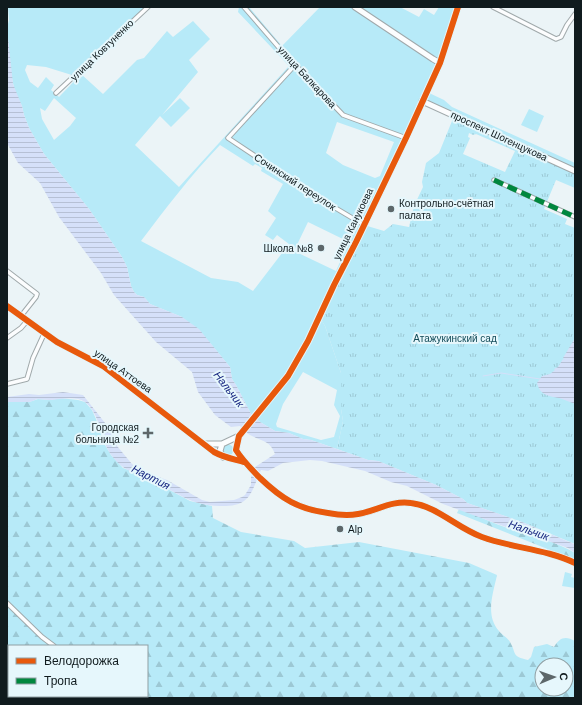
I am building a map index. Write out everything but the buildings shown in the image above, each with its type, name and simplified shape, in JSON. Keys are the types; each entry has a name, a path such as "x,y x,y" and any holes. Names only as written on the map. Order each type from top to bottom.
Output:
{"street":[{"name":"улица Ковтуненко","path":"56,94 148,7"},
{"name":"улица Балкарова","path":"244,7 295,65 343,115 406,138"},
{"path":"355,7 440,63"},
{"name":"улица Канукоева","path":"239,436 281,386 298,359 406,138 440,63 458,7"},
{"path":"493,7 556,39 561,37 575,14"},
{"name":"Сочинский переулок","path":"295,65 228,138 312,194 364,225"},
{"name":"проспект Шогенцукова","path":"422,101 575,171"},
{"path":"494,180 575,217"},
{"path":"7,271 37,294 21,316"},
{"name":"улица Аттоева","path":"7,306 44,334 103,366 214,452 223,457"},
{"path":"7,338 21,328 27,321"},
{"path":"7,384 27,379 33,358 44,334"},
{"path":"239,436 224,443 220,451 223,457 244,462"},
{"path":"231,458 235,455 239,436"},
{"path":"205,444 233,444 244,462 271,489 299,507 333,514 357,514 394,503 412,503 426,507 464,529 480,536 575,563"},
{"path":"7,602 42,637 53,645"}],"green space":[{"path":"8,7 148,7 75,76 46,67 27,65 25,70 30,82 38,88 46,77 54,85 51,90 59,97 81,74 103,94 137,60 144,58 167,31 173,37 193,21 210,39 189,60 198,72 162,115 180,98 190,108 171,127 160,116 135,145 179,187 289,66 238,12 239,7 249,7 282,46 320,7 400,7 419,17 424,9 434,15 439,7 458,7 427,92 444,100 452,107 575,163 575,171 422,101 319,316 325,326 341,373 341,409 343,421 337,449 311,440 303,439 289,433 275,431 260,422 251,414 232,379 230,367 210,343 182,317 150,304 144,297 137,295 134,292 131,286 127,267 122,257 89,209 44,154 29,128 22,106 15,92 11,74 7,28 9,20","holes":["54,98 76,118 70,126 54,140 42,119 40,108 45,111","337,122 394,142 380,176 375,178 343,165 326,153","220,145 253,166 255,164 262,168 261,171 283,184 268,211 276,218 265,235 273,240 277,235 289,244 253,291 238,282 211,278 141,241 199,168","308,222 349,242 336,271 294,251","303,372 337,390 334,405 340,416 334,437 321,440 277,427 276,424 283,404"]},
{"path":"529,109 544,116 537,132 521,125"},
{"name":"Атажукинский сад","path":"454,116 575,171 575,188 556,180 544,209 567,219 565,224 575,228 575,544 522,522 467,503 463,499 436,485 378,461 368,460 337,449 343,421 341,409 341,373 325,326 319,316 364,225 384,231 393,224 409,227 414,206 423,187 422,182 426,163 439,153","holes":["469,133 473,135 476,134 515,151 505,172 463,154 470,138 468,137"]},
{"path":"60,398 85,402 92,410 105,445 111,455 123,468 140,474 190,501 212,506 213,518 241,532 294,541 305,548 359,542 469,563 497,575 491,604 492,618 499,631 509,641 517,656 528,660 531,657 534,647 547,644 554,647 558,641 563,638 568,638 575,641 575,698 7,698 7,402 29,402 38,399 51,400"},
{"path":"226,445 230,445 232,446 232,454 226,455 223,452 223,448"},
{"path":"459,509 509,529 563,547 575,553 575,560 457,513"},
{"path":"565,572 572,574 571,577 575,578 575,588 562,586"}],"water":[{"path":"7,28 13,84 29,128 44,154 89,209 122,257 127,267 131,286 134,292 137,295 144,297 150,304 182,317 199,329 230,367 232,379 251,414 260,422 275,431 289,433 368,460 378,461 436,485 463,499 467,503 522,522 574,544 575,553 568,548 443,504 407,486 391,482 365,471 322,461 310,460 283,463 268,471 261,470 250,495 238,504 220,506 201,504 132,472 117,462 108,450 94,413 85,402 72,398 49,400 37,399 29,402 7,402 7,397 29,394 39,395 63,392 83,395 109,428 117,446 132,464 145,472 167,480 202,500 210,502 234,500 245,495 251,485 251,477 255,467 275,454 268,443 249,434 240,426 231,427 215,415 198,392 192,372 156,342 114,295 101,273 59,217 40,183 18,163 7,143"},
{"path":"575,338 575,404 545,394 540,390 537,383 542,376 550,374 558,367 563,359 565,360 563,358"}],"waterway":[{"path":"483,376 501,373 540,379"}],"marked path":[{"path":"494,180 575,217"}],"cycle path":[{"path":"458,7 440,63 406,138 308,341 288,376 239,436 236,450 241,458 260,478 276,492 299,506 317,511 350,515 365,513 397,503 411,503 430,508 482,537 564,558 575,563"},
{"path":"7,306 57,342 103,366 214,452 225,457 244,462"}],"place":[{"name":"Контрольно-счётная палата","path":"391,209"},
{"name":"Школа №8","path":"321,248"},
{"name":"Городская больница №2","path":"148,433"},
{"name":"Alp","path":"340,529"}],"water label":[{"name":"Нальчик","path":"229,389"},
{"name":"Нартия","path":"151,477"},
{"name":"Нальчик","path":"529,530"}]}
